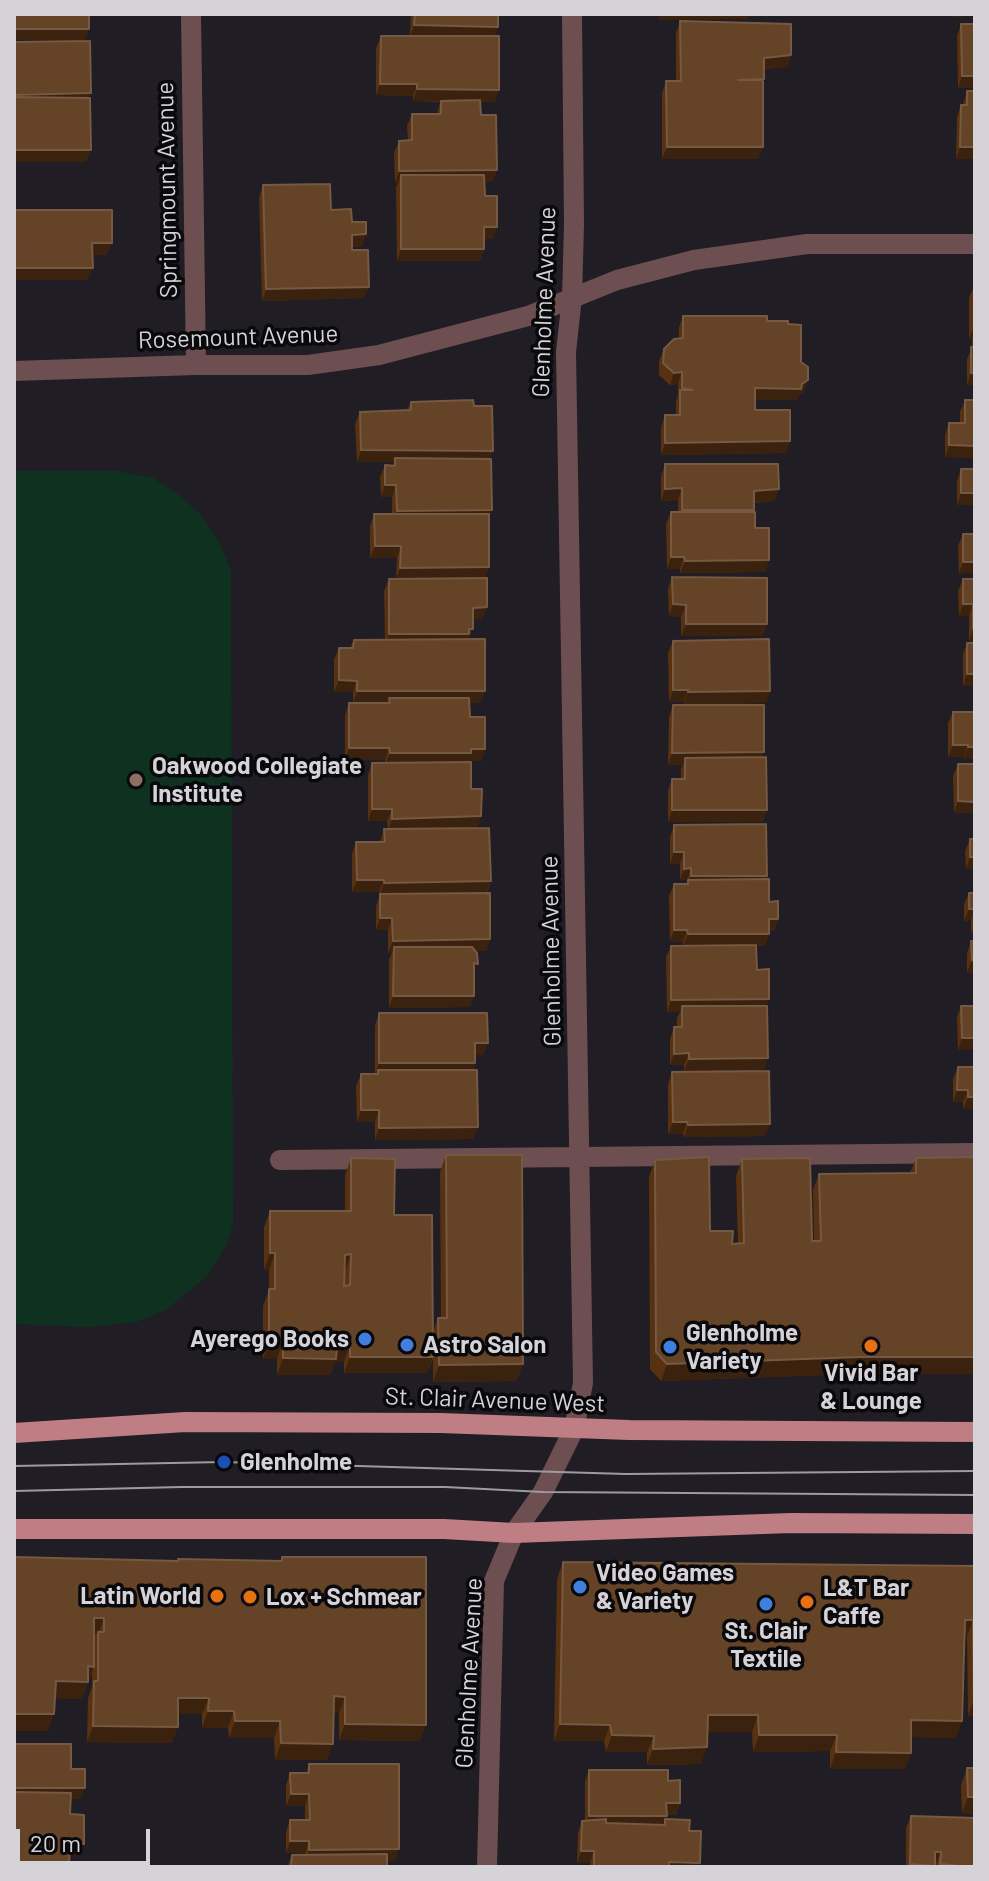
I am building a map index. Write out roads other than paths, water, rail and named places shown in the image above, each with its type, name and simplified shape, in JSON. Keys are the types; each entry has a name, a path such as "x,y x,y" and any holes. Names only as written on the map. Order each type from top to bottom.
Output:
{"main road":[{"name":"St. Clair Avenue West","path":"14,1433 185,1422 975,1432"},
{"path":"14,1529 444,1529 514,1533 791,1523 975,1524"}],"street":[{"name":"Springmount Avenue","path":"191,14 196,365"},
{"name":"Glenholme Avenue","path":"487,1867 494,1581 514,1533 549,1481 574,1429 583,1383 566,352 572,297 572,14"},
{"name":"Rosemount Avenue","path":"14,371 308,365 379,355 478,331 528,316 617,280 694,260 807,244 975,244"},
{"path":"280,1160 975,1153"}],"tram line":[{"path":"14,1466 224,1462 626,1474 975,1471"},
{"path":"14,1491 182,1487 445,1487 543,1492 975,1495"}],"place":[{"name":"Oakwood Collegiate Institute","path":"136,780"},
{"name":"Ayerego Books","path":"365,1339"},
{"name":"Astro Salon","path":"407,1345"},
{"name":"Vivid Bar & Lounge","path":"871,1346"},
{"name":"Glenholme Variety","path":"670,1347"},
{"name":"Glenholme","path":"224,1462"},
{"name":"Video Games & Variety","path":"580,1587"},
{"name":"Latin World","path":"217,1596"},
{"name":"Lox + Schmear","path":"250,1597"},
{"name":"L&T Bar Caffe","path":"807,1602"},
{"name":"St. Clair Textile","path":"766,1604"}]}
